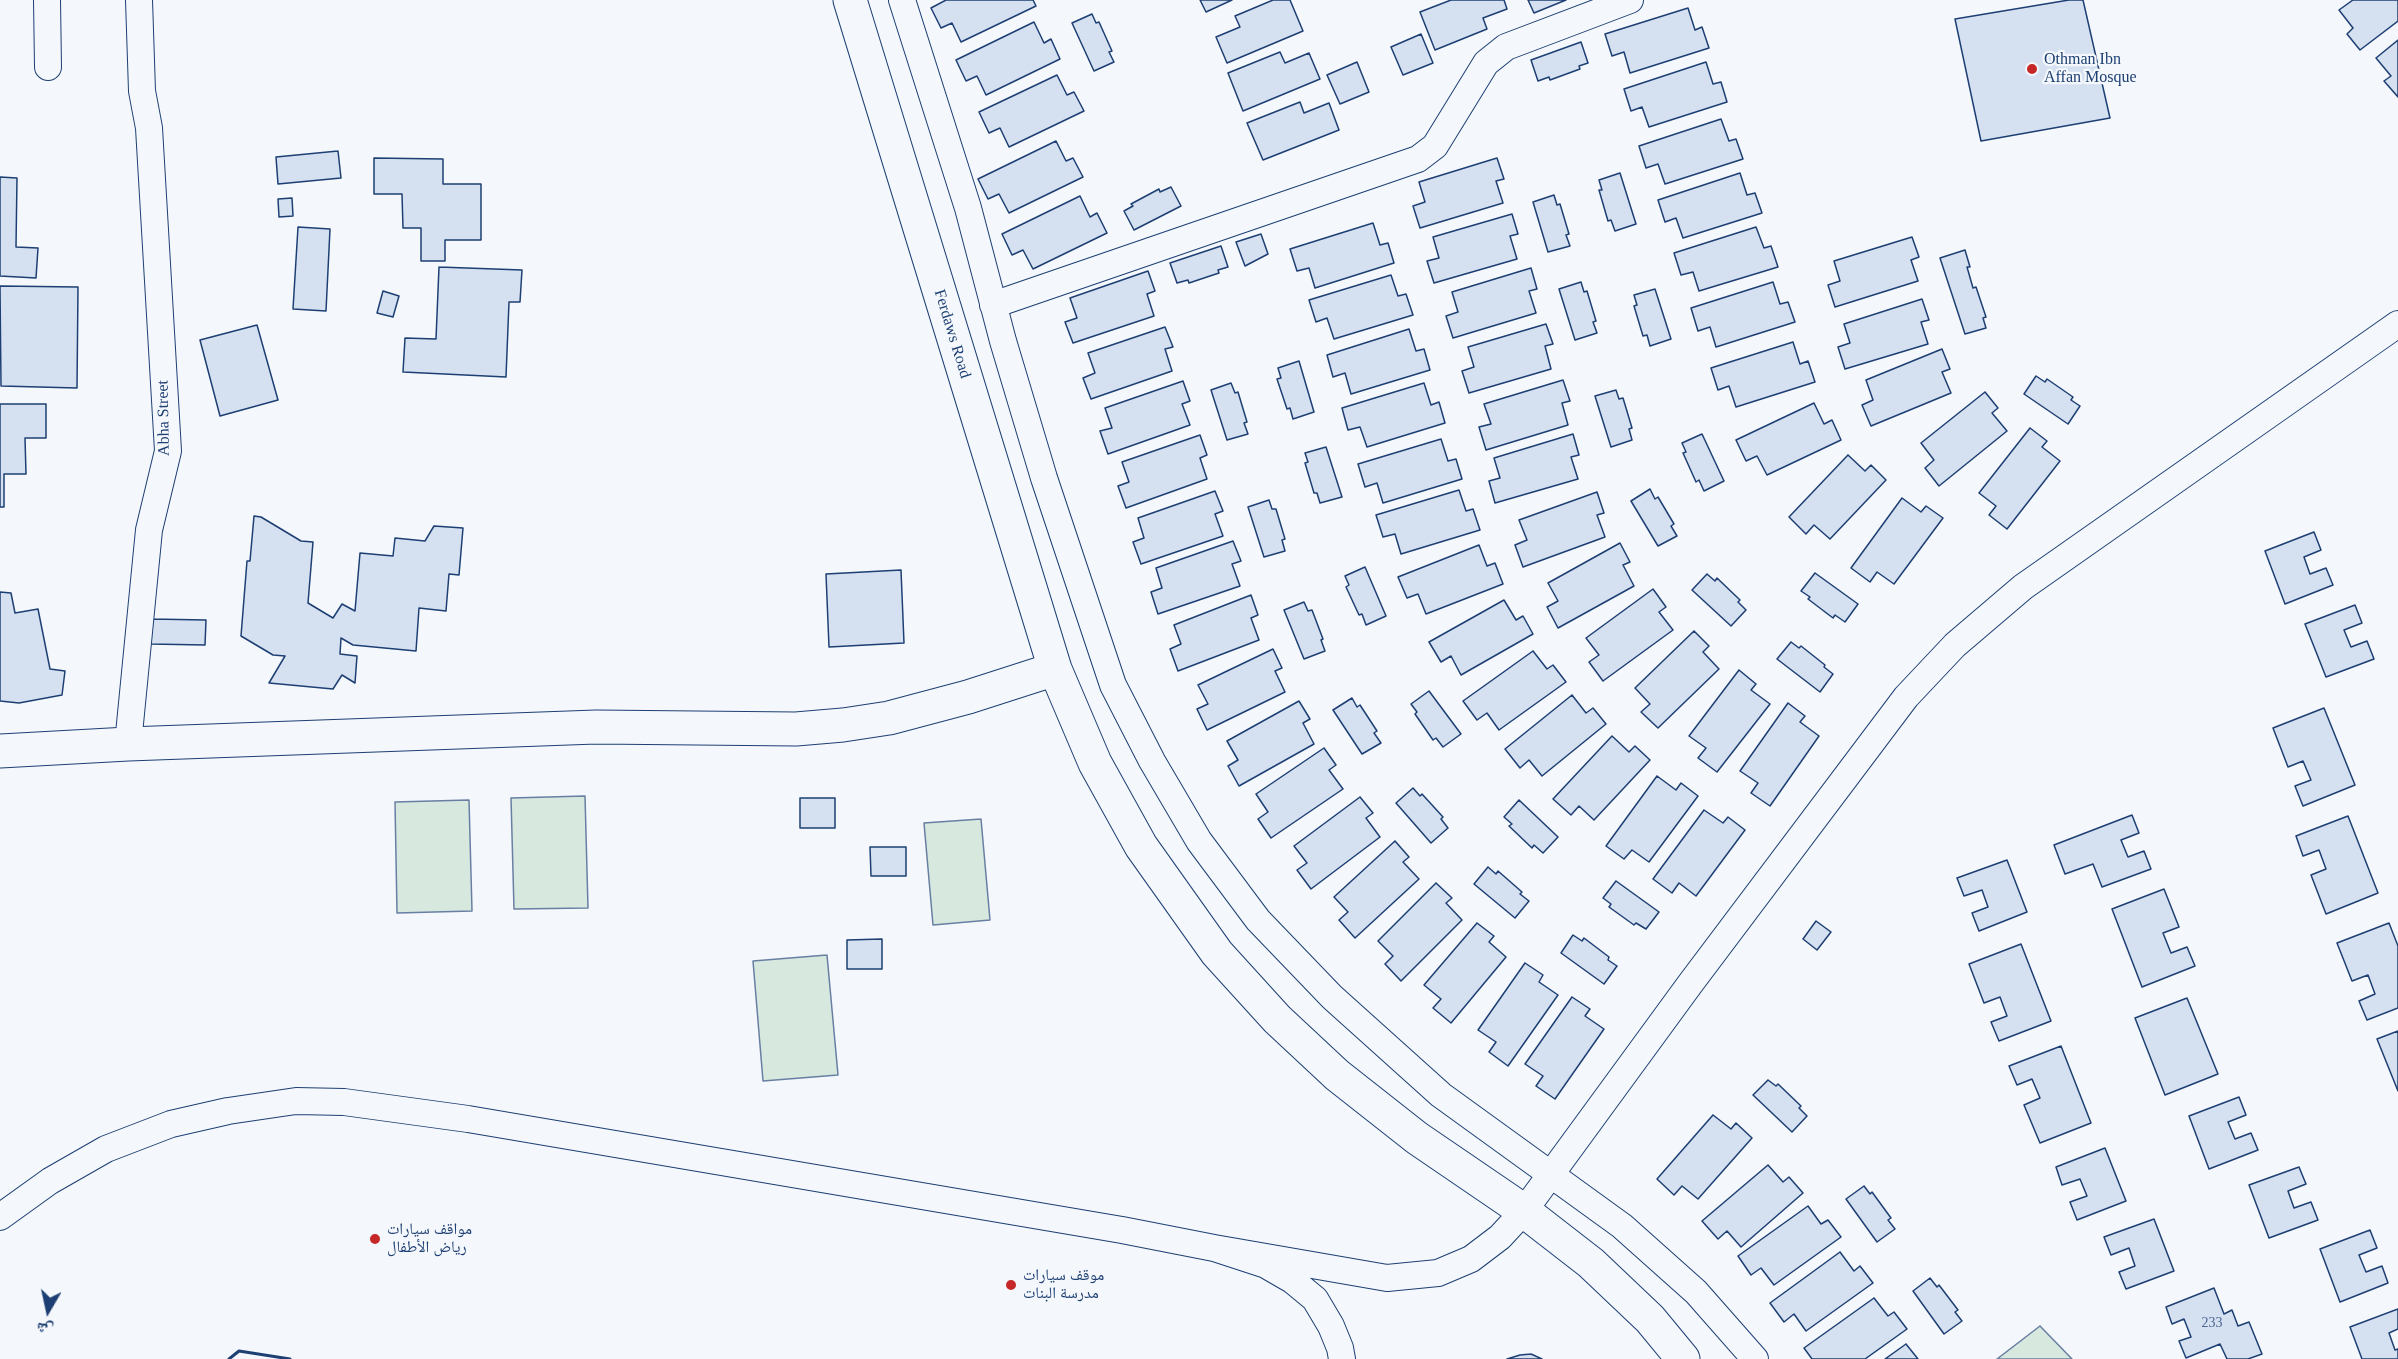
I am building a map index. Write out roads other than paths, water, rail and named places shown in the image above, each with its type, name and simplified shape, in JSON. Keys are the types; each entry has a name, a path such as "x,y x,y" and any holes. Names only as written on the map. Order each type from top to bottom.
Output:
{"street":[{"path":"47,0 48,67"},
{"name":"Abha Street","path":"128,744 149,530 168,451 148,128 142,91 139,0"},
{"name":"Ferdaws Road","path":"850,0 1055,669 1095,763 1141,846 1217,953 1277,1019 1337,1075 1417,1138 1524,1211 1591,1263 1650,1319 1683,1359"},
{"path":"902,0 968,208 993,305 1044,478 1113,685 1152,761 1199,841 1258,920 1332,997 1441,1095 1622,1227 1696,1292 1755,1359"},
{"path":"993,305 1418,159 1435,146 1486,63 1506,47 1629,0"},
{"path":"0,1217 50,1181 106,1149 171,1124 228,1111 296,1101 344,1102 468,1119 1122,1230 1387,1278 1438,1273 1472,1258 1500,1237 1524,1211 1690,984 1906,697 1955,645 2023,587 2398,324"},
{"path":"0,751 128,744 596,728 796,729 889,718 968,697 1055,669"},
{"path":"1214,1248 1266,1265 1292,1280 1315,1299 1331,1326 1342,1359"}],"place":[{"name":"Othman Ibn Affan Mosque","path":"2032,69"},
{"name":"مواقف سيارات رياض الأطفال","path":"375,1239"},
{"name":"موقف سيارات مدرسة البنات","path":"1011,1285"}]}
